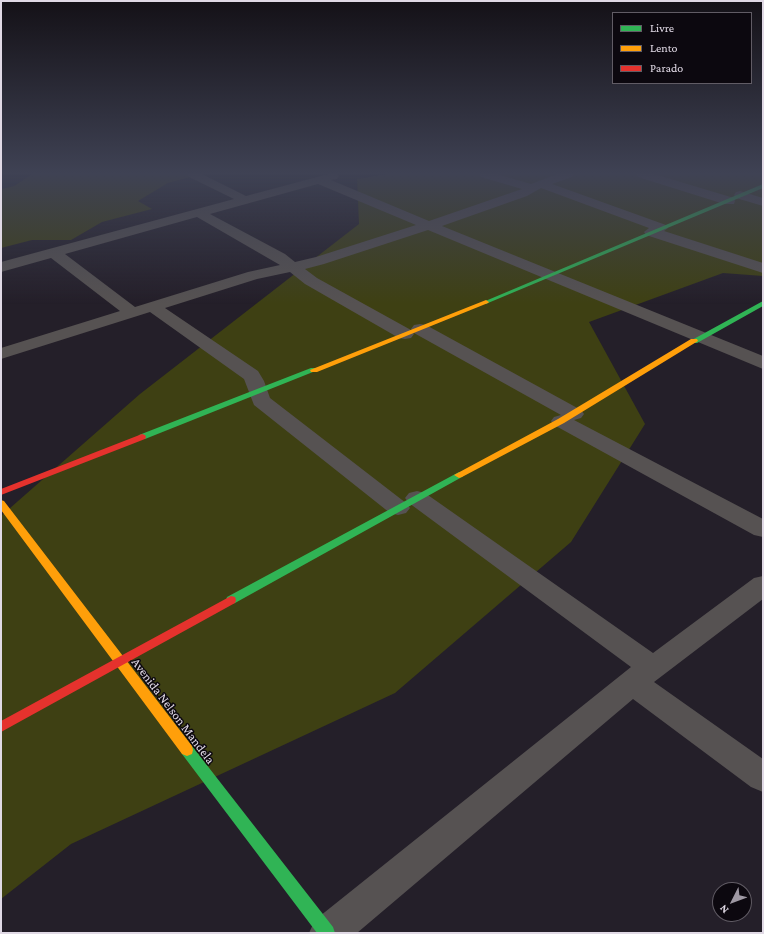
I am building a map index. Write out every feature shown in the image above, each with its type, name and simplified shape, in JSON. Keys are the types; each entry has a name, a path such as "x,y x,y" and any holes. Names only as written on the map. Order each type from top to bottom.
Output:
{"street":[{"path":"1,267 182,218"},
{"path":"208,218 280,256 311,281 413,332 567,417 763,529"},
{"path":"412,218 763,363"},
{"path":"1,354 253,275 319,262 450,218"},
{"path":"622,218 763,268"},
{"path":"1,492 413,332 687,218"},
{"path":"53,252 132,312"},
{"path":"1,727 407,503 567,417 701,337 763,303"},
{"path":"152,306 251,375 256,381 257,392 261,401 407,503 471,536 642,675 763,777"},
{"name":"Avenida Nelson Mandela","path":"1,503 119,662 327,933"},
{"path":"327,933 642,675 763,585"}],"shaded area":[{"path":"1,218 119,218 102,222 71,240 32,240 1,248"},
{"path":"359,218 763,218 763,276 723,273 589,322 645,424 571,542 395,693 71,844 1,899 1,516 140,394 359,224"}],"traffic: fast":[{"path":"486,302 688,218"},
{"path":"694,341 763,303"},
{"path":"142,437 314,370"},
{"path":"231,600 459,475"},
{"path":"187,750 327,933"}],"traffic: slow":[{"path":"314,370 486,302"},
{"path":"459,475 561,421 694,341"},
{"path":"1,503 187,750"}],"traffic: jam":[{"path":"1,492 142,437"},
{"path":"1,727 231,600"}]}
